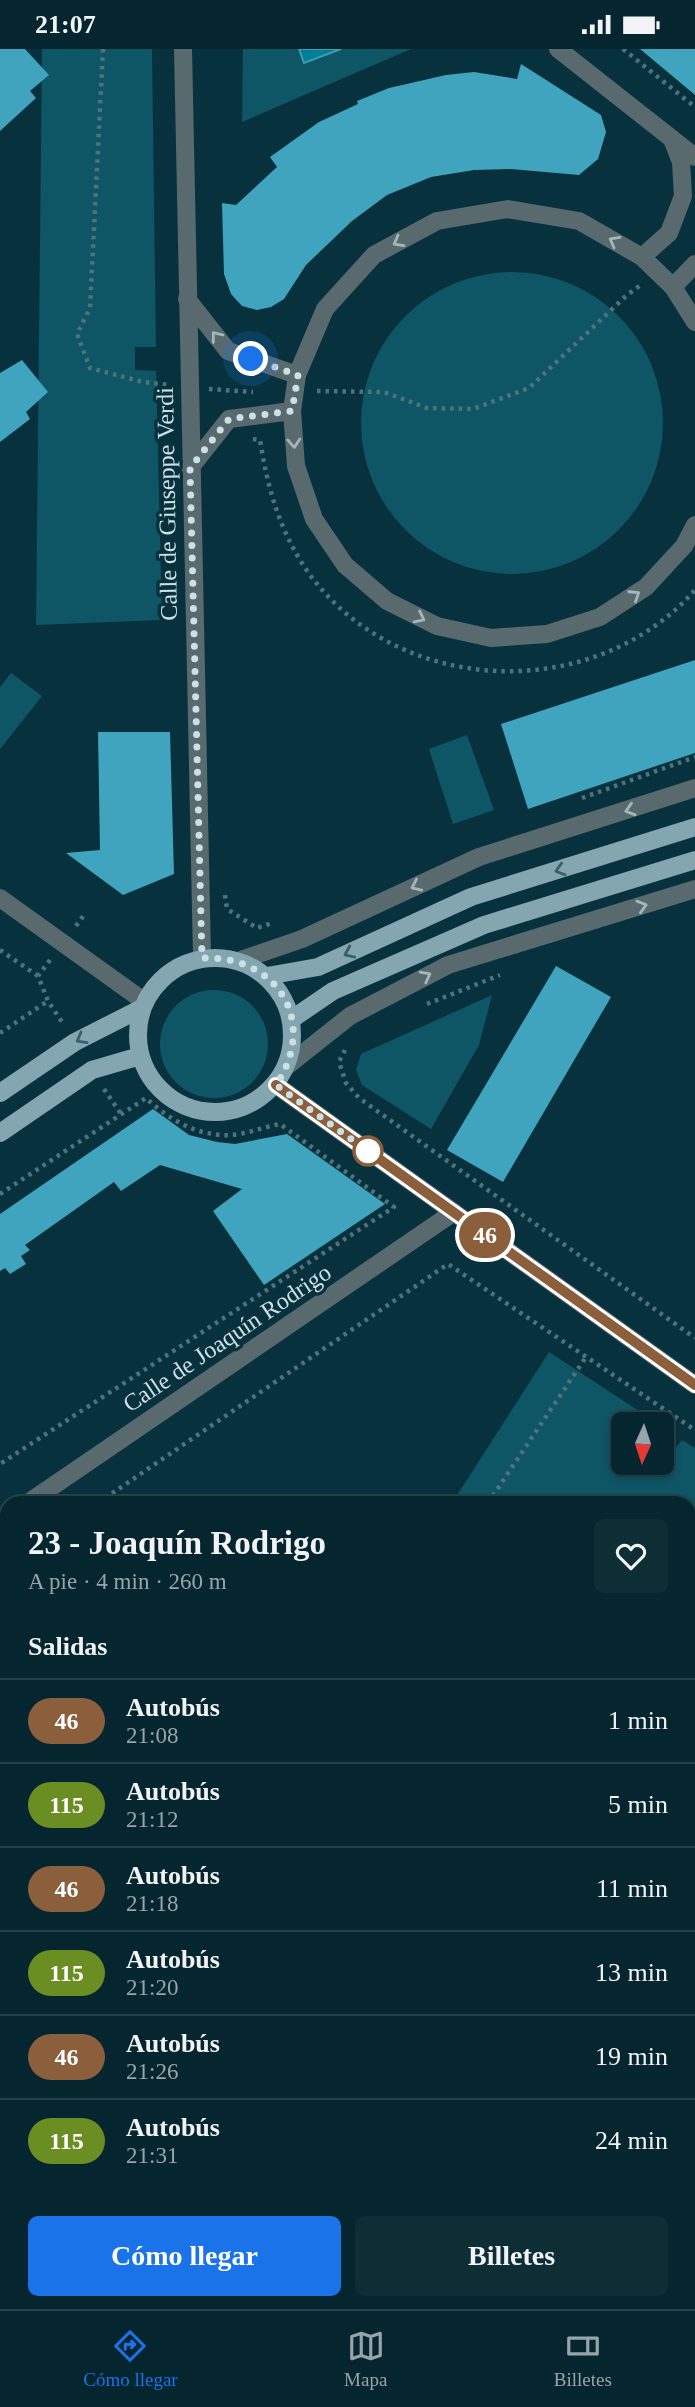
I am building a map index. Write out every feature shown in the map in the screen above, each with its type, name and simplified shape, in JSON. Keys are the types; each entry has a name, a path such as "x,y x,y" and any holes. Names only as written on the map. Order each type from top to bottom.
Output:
{"main road":[{"path":"267,976 318,967 471,897 695,827"},
{"path":"292,1019 333,991 484,925 695,859"},
{"path":"220,957 238,961 267,976 283,996 292,1019 293,1043 287,1066 276,1085 260,1099 241,1108 220,1112 199,1111 179,1104 162,1091 149,1075 140,1056 137,1037 143,1005 155,986 168,973 184,964 202,958 220,957"},
{"path":"0,1093 75,1042 143,1005"},
{"path":"0,1133 92,1070 140,1056"}],"street":[{"name":"Calle de Giuseppe Verdi","path":"183,49 202,958"},
{"path":"558,49 695,157"},
{"path":"642,257 669,233 683,196 681,162 672,139"},
{"path":"695,322 673,287 642,257 579,222 508,209 437,221 373,255 326,309 298,375 292,411 296,466 314,519 345,565 387,601 436,626 491,638 547,634 600,617 646,587 684,546 695,525"},
{"path":"673,287 695,264"},
{"path":"187,299 228,351 298,375"},
{"path":"190,468 229,419 292,411"},
{"path":"238,961 302,939 479,857 695,788"},
{"path":"287,1066 350,1016 448,965 695,889"},
{"path":"0,898 143,1005"},
{"path":"276,1085 695,1385"},
{"name":"Calle de Joaquín Rodrigo","path":"38,1496 454,1212"}],"path":[{"path":"623,49 695,107"},
{"path":"248,437 260,440"},
{"path":"580,799 695,757"},
{"path":"222,883 227,909 257,928 280,921"},
{"path":"38,976 84,915"},
{"path":"0,950 38,976 48,1001 75,1042"},
{"path":"424,1005 511,971"},
{"path":"0,1033 48,1001"},
{"path":"348,1043 340,1062 346,1083 359,1098 695,1338"},
{"path":"92,1070 121,1114"},
{"path":"0,1194 146,1098 178,1122 202,1132 231,1135 280,1124 394,1207 0,1464"},
{"path":"107,1496 448,1264 695,1430"},
{"path":"493,1496 586,1357"}],"shaded area":[{"path":"42,49 152,49 156,347 135,347 135,370 156,371 162,620 36,625"},
{"path":"243,49 411,49 242,122"},
{"path":"299,49 341,49 304,63"},
{"path":"512,272 541,275 570,283 596,297 619,316 638,339 652,365 660,394 663,423 660,452 652,481 638,507 619,530 596,549 570,563 541,571 512,574 483,571 454,563 428,549 405,530 386,507 372,481 364,452 361,423 364,394 372,365 386,339 405,316 428,297 454,283 483,275"},
{"path":"11,673 42,696 0,749 0,687"},
{"path":"467,735 494,810 453,824 429,749"},
{"path":"214,990 235,994 252,1006 264,1023 268,1044 264,1065 252,1082 235,1094 214,1098 193,1094 176,1082 164,1065 160,1044 164,1023 176,1006 193,994"},
{"path":"492,995 479,1045 431,1129 362,1085 356,1070 361,1054"},
{"path":"549,1352 641,1412 611,1412 611,1475 674,1475 674,1450 682,1440 695,1448 695,1496 456,1496"}],"building":[{"path":"0,49 25,49 49,75 30,91 36,98 0,131"},
{"path":"640,49 695,49 695,95 670,74"},
{"path":"521,64 601,115 606,132 598,159 579,175 511,169 474,170 431,177 387,195 352,221 306,265 284,299 271,307 257,310 242,306 231,294 224,274 222,203 236,205 277,167 270,157 319,122 358,104 357,101 389,88 446,75 474,72 517,79"},
{"path":"22,360 48,392 26,412 30,419 0,442 0,373"},
{"path":"695,660 695,753 528,809 501,724"},
{"path":"98,732 170,732 174,874 123,895 66,853 100,850"},
{"path":"556,966 611,997 503,1182 447,1150"},
{"path":"153,1109 189,1135 217,1142 235,1144 287,1134 385,1204 264,1285 213,1211 242,1189 160,1165 121,1191 114,1182 25,1245 30,1250 21,1256 26,1264 10,1274 5,1268 0,1271 0,1214"}],"bus line":[{"name":"46","path":"276,1085 695,1385"}],"route":[{"path":"251,359 298,375 292,411 229,419 190,468 202,958 220,957 238,961 267,976 283,996 292,1019 293,1031 291,1055 276,1085 376,1157 368,1151"}]}
